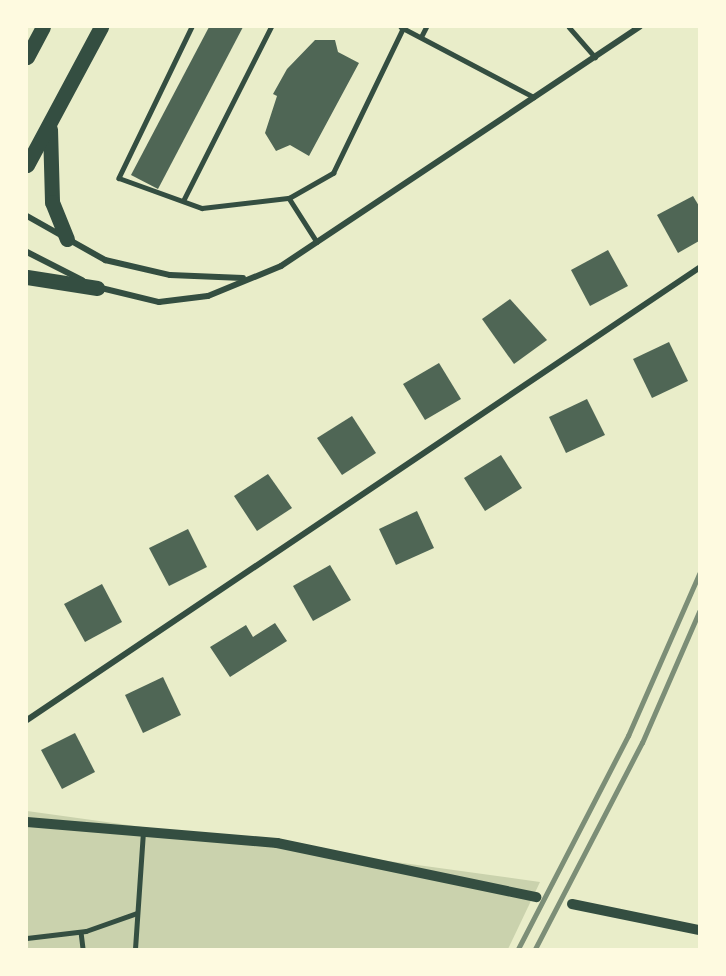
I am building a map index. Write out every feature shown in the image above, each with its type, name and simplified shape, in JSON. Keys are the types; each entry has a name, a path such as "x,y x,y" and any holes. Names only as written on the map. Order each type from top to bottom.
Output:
{"main road":[{"path":"27,43 42,27"},
{"path":"27,57 42,27"},
{"path":"27,165 101,27"},
{"path":"51,123 50,183 54,210 67,239"},
{"path":"27,278 97,288"}],"street":[{"path":"27,252 97,288 159,302 208,297 244,278 280,266 640,27"},
{"path":"27,216 105,260 170,276 244,278"},
{"path":"27,720 699,268"},
{"path":"27,822 277,843 536,897"},
{"path":"572,904 699,930"}],"lane":[{"path":"192,27 119,178 202,208 289,198 333,173 402,28 534,97"},
{"path":"183,201 271,27"},
{"path":"421,38 426,27"},
{"path":"569,27 595,57"},
{"path":"289,198 317,242"},
{"path":"135,949 143,831"},
{"path":"27,938 81,932 137,913"},
{"path":"81,932 83,949"}],"green space":[{"path":"27,811 540,882 508,949 27,949"}],"building":[{"path":"209,27 243,27 158,189 131,175"},
{"path":"315,40 335,40 338,52 359,63 309,156 290,145 276,151 265,133 277,96 273,94 287,69"},
{"path":"693,196 699,206 699,241 678,253 657,215"},
{"path":"608,250 628,286 590,306 571,270"},
{"path":"510,299 547,340 514,364 482,319"},
{"path":"669,342 688,381 652,398 633,359"},
{"path":"439,363 461,399 425,420 403,384"},
{"path":"587,399 605,435 566,453 549,417"},
{"path":"352,416 376,453 342,475 317,438"},
{"path":"501,455 522,488 485,511 464,478"},
{"path":"268,474 292,508 257,531 234,496"},
{"path":"417,511 434,548 396,565 379,529"},
{"path":"188,529 207,567 169,586 149,548"},
{"path":"330,565 351,600 313,621 293,586"},
{"path":"102,584 122,622 85,642 64,604"},
{"path":"275,623 287,641 230,677 210,647 246,625 253,637"},
{"path":"163,677 181,715 143,733 125,695"},
{"path":"75,733 95,772 62,789 41,750"}],"railway":[{"path":"518,949 628,736 699,574"},
{"path":"535,949 642,743 699,612"}]}
